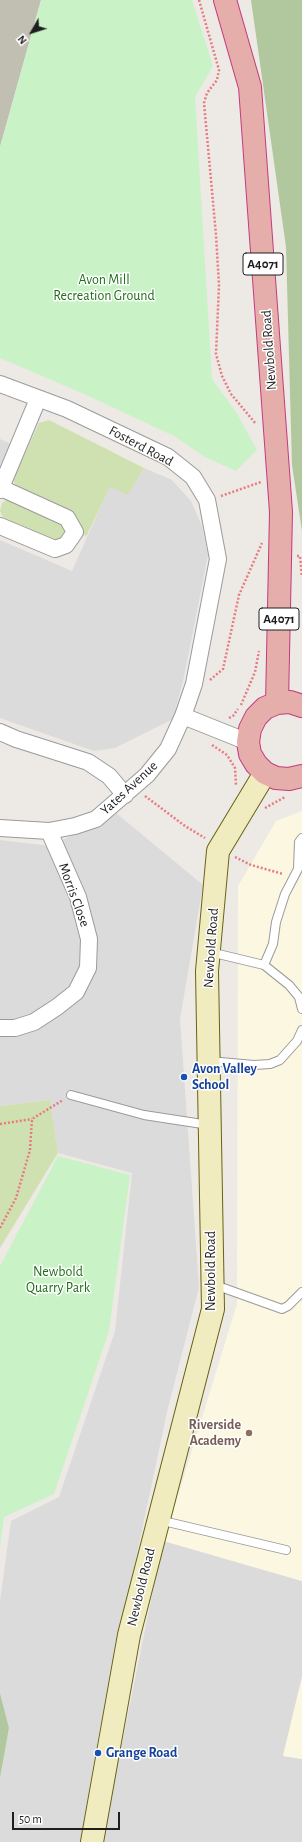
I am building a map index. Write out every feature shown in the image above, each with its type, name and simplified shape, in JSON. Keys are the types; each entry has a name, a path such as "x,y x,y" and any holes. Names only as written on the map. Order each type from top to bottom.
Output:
{"highway":[{"name":"Newbold Road","path":"225,0 250,87 281,512 277,703"},
{"path":"302,706 290,702 277,703 265,708 256,717 250,729 248,742 250,754 256,764 265,773 276,778 289,779 302,776"}],"main road":[{"name":"Newbold Road","path":"92,1842 129,1635 213,1310 207,972 218,851 265,773"}],"street":[{"name":"Fosterd Road","path":"0,384 66,409 168,457 193,477 207,500 218,559 202,644"},
{"path":"0,526 55,549 66,545 73,538 75,532 67,518 1,489 38,399"},
{"name":"Yates Avenue","path":"0,828 49,831 75,826 96,819 130,791 147,775 168,749 183,716 194,684 202,644"},
{"path":"183,716 248,742"},
{"path":"0,732 16,739 88,762 130,791"},
{"name":"Morris Close","path":"0,1028 15,1028 34,1022 57,1007 76,992 88,968 89,939 78,897 49,831"}],"lane":[{"path":"264,965 273,944 276,922 285,894 298,868 299,842 302,838"},
{"path":"209,952 264,965 289,984 299,997 302,1009"},
{"path":"208,1061 254,1065 270,1064 280,1060 297,1041 302,1030"},
{"path":"71,1095 144,1115 210,1126"},
{"path":"212,1284 282,1309 288,1306 302,1292"},
{"path":"158,1520 286,1550"}],"path":[{"path":"199,0 219,70 217,80 208,93 204,103 216,235 218,278 216,354 222,376 231,394 259,427"},
{"path":"207,500 266,480"},
{"path":"210,680 223,668 239,595 262,542"},
{"path":"225,719 233,716 241,706 255,672"},
{"path":"211,744 227,755 235,768 236,787"},
{"path":"130,791 156,805 185,826 211,841"},
{"path":"262,812 266,807 290,794"},
{"path":"232,856 251,865 294,878"},
{"path":"0,1124 32,1118 71,1095"},
{"path":"0,1228 16,1198 30,1150 32,1118"}],"shaded area":[{"path":"0,0 41,0 0,147"},
{"path":"0,439 11,444 0,469"},
{"path":"144,468 172,480 191,501 202,526 208,555 184,677 173,719 115,748 94,751 0,718 0,540 72,571 110,486 128,494"},
{"path":"302,811 302,1581 164,1541 237,1304 238,886 276,821"},
{"path":"116,813 203,885 180,1019 199,1287 167,1412 99,1733 81,1842 0,1842 0,1778 9,1728 0,1693 0,1601 11,1521 59,1497 115,1331 132,1173 58,1153 50,1100 0,1106 0,840 51,846"},
{"path":"163,1541 302,1581 302,1677 283,1756 302,1759 302,1842 102,1842"},
{"path":"302,1677 302,1759 283,1756"}],"green space":[{"name":"Avon Mill Recreation Ground","path":"41,0 192,0 213,66 195,97 212,379 236,412 257,450 236,471 205,457 174,436 84,394 0,358 0,147"},
{"path":"251,0 302,0 302,531 292,465 286,247"},
{"path":"49,420 144,468 128,495 110,487 86,537 69,512 17,489 13,479 39,423"},
{"path":"8,499 64,524 68,532 66,537 56,542 3,518 0,511 2,503"},
{"path":"50,1100 58,1153 0,1248 0,1106"},
{"name":"Newbold Quarry Park","path":"58,1156 130,1175 109,1331 54,1494 4,1517 0,1547 0,1266"},
{"path":"0,1693 9,1728 0,1778"}],"place":[{"name":"Avon Valley School","path":"184,1077"},
{"name":"Riverside Academy","path":"249,1433"},
{"name":"Grange Road","path":"98,1753"}]}
